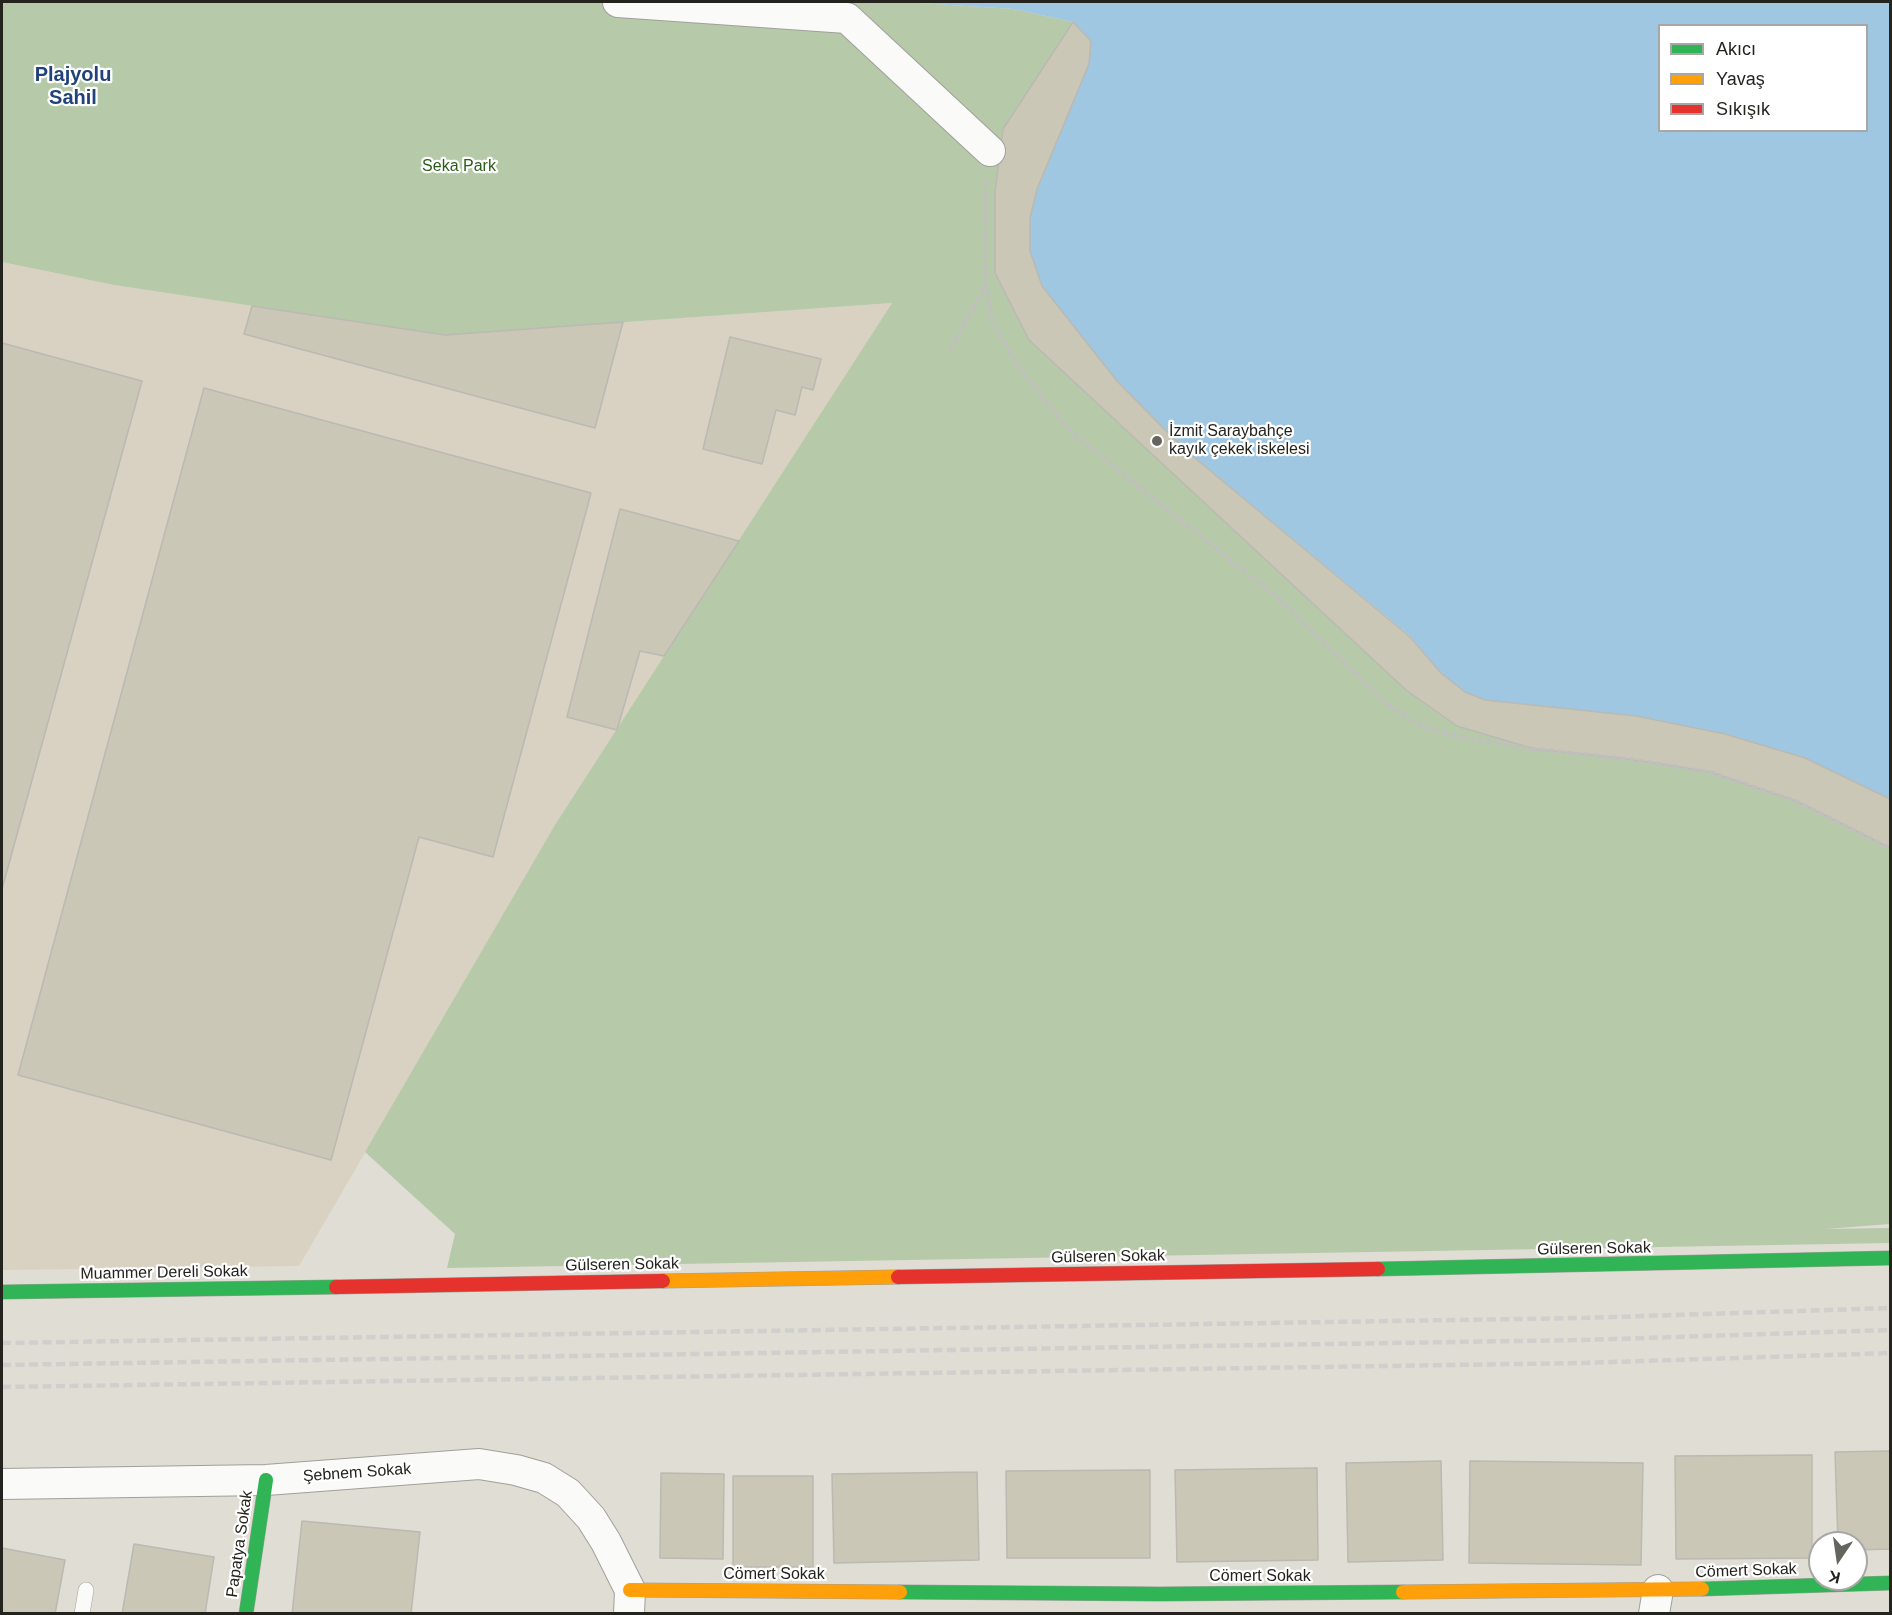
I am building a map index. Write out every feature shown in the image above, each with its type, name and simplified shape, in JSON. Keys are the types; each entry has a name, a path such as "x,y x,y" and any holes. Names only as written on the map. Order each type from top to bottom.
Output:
{"street":[{"path":"618,2 847,18 990,151"},
{"name":"Gülseren Sokak","path":"326,1287 1522,1267 1890,1258"},
{"name":"Muammer Dereli Sokak","path":"2,1292 326,1287"},
{"name":"Şebnem Sokak","path":"2,1484 266,1480 479,1464 516,1470 544,1478 568,1493 591,1518 606,1542 629,1602"},
{"name":"Papatya Sokak","path":"246,1614 266,1480"},
{"name":"Cömert Sokak","path":"629,1602 1157,1604 1656,1602 1890,1583"}],"lane":[{"path":"82,1614 86,1590"}],"path":[{"path":"990,151 985,187 986,285 992,321 1019,368 1071,433 1279,599 1386,703 1421,726 1460,736 1534,749 1628,759 1710,772 1796,801 1890,848"},
{"path":"950,349 986,285"}],"shaded area":[{"path":"2,262 114,285 445,335 892,303 556,825 299,1266 2,1270"}],"green space":[{"name":"Seka Park","path":"2,2 903,2 1014,9 1073,22 1091,41 1089,64 1189,453 1410,637 1441,673 1486,700 1621,715 1725,734 1805,758 1890,799 1890,1224 1826,1229 1890,1228 1890,1243 447,1268 455,1234 365,1152 555,825 892,303 445,335 114,285 2,262"}],"water":[{"path":"903,2 1890,2 1890,799 1805,758 1725,734 1636,716 1485,700 1465,692 1441,673 1410,636 1189,453 1117,381 1042,286 1030,251 1030,218 1038,189 1089,64 1091,41 1073,22 1014,9"}],"building":[{"name":"İzmit Saraybahçe kayık çekek iskelesi","path":"1073,22 1091,41 1089,64 1037,189 1030,218 1030,251 1042,286 1117,381 1164,429 1189,453 1410,637 1441,673 1465,692 1485,700 1636,716 1725,734 1805,758 1890,799 1890,848 1796,801 1710,772 1628,759 1534,749 1457,726 1406,690 1029,340 995,273 995,192 1003,129"},
{"path":"252,306 445,335 623,322 595,428 244,334"},
{"path":"730,337 821,359 813,390 802,387 795,415 776,410 762,464 703,449"},
{"path":"2,343 142,381 2,889"},
{"path":"204,388 591,493 493,857 419,837 331,1160 18,1075"},
{"path":"620,509 739,541 664,656 640,651 617,730 567,717"},
{"path":"1890,1451 1890,1549 1868,1550 1868,1531 1838,1531 1835,1452"},
{"path":"1812,1455 1812,1531 1808,1531 1808,1558 1676,1559 1675,1456"},
{"path":"1441,1461 1443,1560 1348,1562 1346,1463"},
{"path":"1470,1461 1643,1463 1641,1565 1469,1563"},
{"path":"1317,1468 1318,1560 1177,1562 1175,1470"},
{"path":"1150,1470 1150,1558 1007,1558 1006,1471"},
{"path":"977,1472 979,1560 834,1563 832,1474"},
{"path":"661,1473 724,1474 723,1559 660,1558"},
{"path":"733,1476 813,1476 813,1567 733,1567"},
{"path":"302,1521 420,1532 411,1614 292,1614"},
{"path":"134,1544 214,1557 205,1614 122,1614"},
{"path":"2,1548 65,1560 55,1614 2,1614"}],"railway":[{"path":"2,1343 1582,1318 1890,1308"},
{"path":"2,1365 1582,1340 1890,1330"},
{"path":"2,1387 1582,1363 1890,1353"}],"traffic: fast":[{"path":"1378,1269 1890,1258"},
{"path":"2,1292 336,1287"},
{"path":"246,1614 266,1480"},
{"path":"1702,1589 1890,1583"},
{"path":"900,1592 1159,1594 1403,1592"}],"traffic: slow":[{"path":"663,1281 898,1277"},
{"path":"1403,1592 1702,1589"},
{"path":"630,1590 900,1592"}],"traffic: jam":[{"path":"898,1277 1378,1269"},
{"path":"336,1287 663,1281"}],"place":[{"name":"İzmit Saraybahçe kayık çekek iskelesi","path":"1157,441"}],"district":[{"name":"Plajyolu Sahil","path":"73,86"}]}
